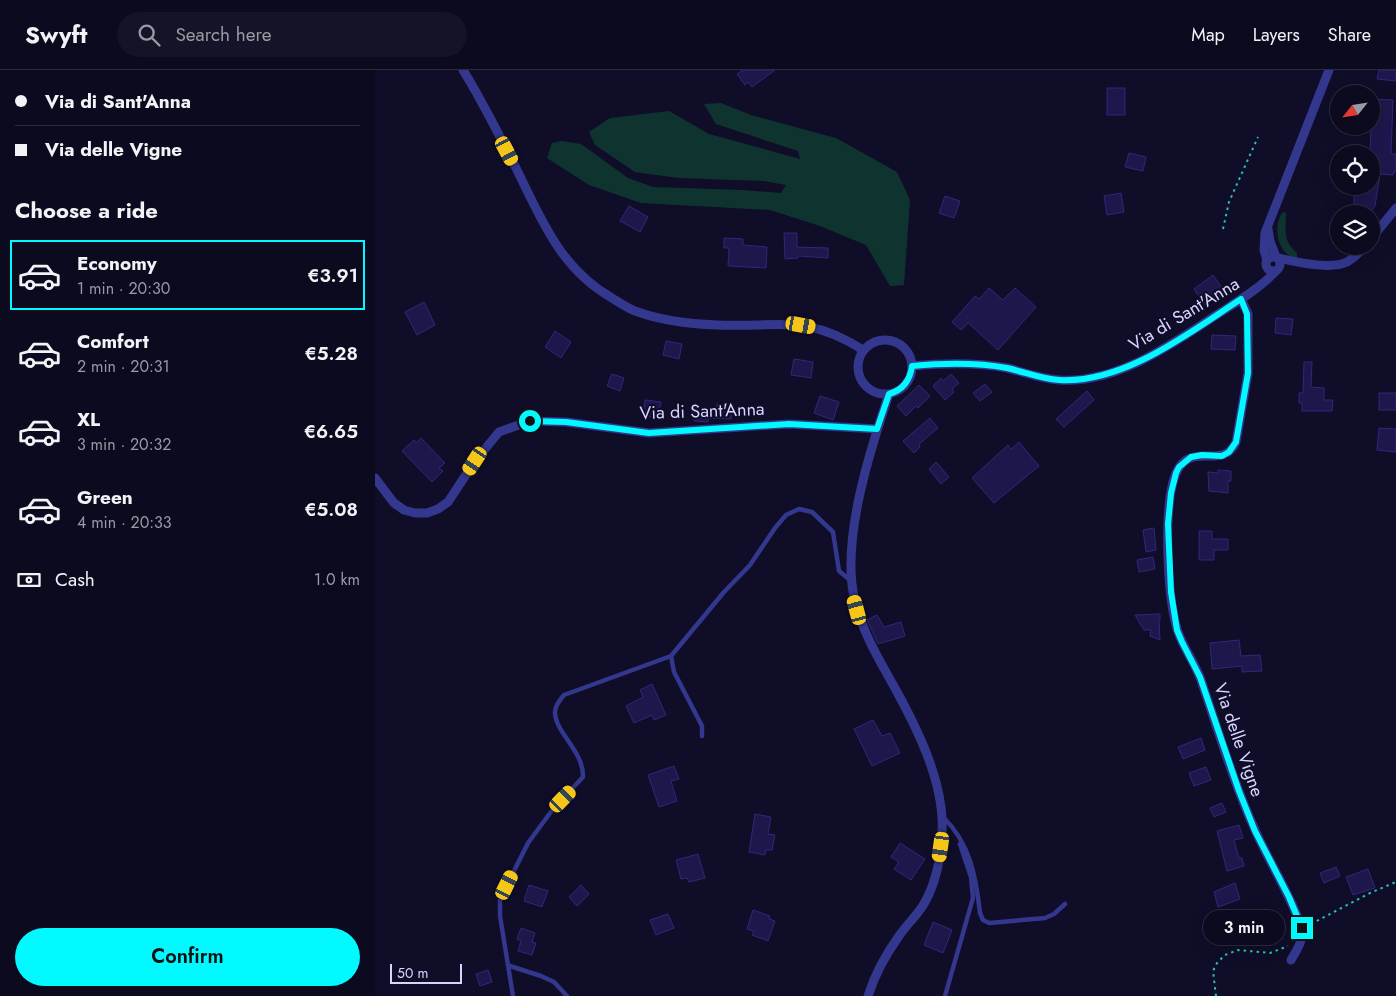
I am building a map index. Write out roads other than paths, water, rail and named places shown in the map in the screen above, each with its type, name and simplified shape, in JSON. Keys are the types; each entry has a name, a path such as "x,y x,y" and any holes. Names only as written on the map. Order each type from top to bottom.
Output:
{"street":[{"path":"463,70 516,168 548,234 568,262 594,288 633,311 661,319 684,324 729,326 783,323 801,325 833,333 863,350"},
{"path":"1329,70 1268,224 1270,241 1274,264 1341,264 1356,255"},
{"path":"1380,228 1396,208"},
{"name":"Via di Sant'Anna","path":"912,366 966,363 999,367 1041,378 1060,380 1091,378 1143,359 1186,335 1265,282 1274,264"},
{"name":"Via delle Vigne","path":"1241,299 1247,314 1248,373 1236,442 1226,454 1218,456 1197,455 1182,464 1176,473 1168,524 1171,592 1177,630 1200,677 1234,779 1249,817 1289,897 1302,928 1301,940 1291,960"},
{"path":"876,341 893,341 900,344 907,350 912,366 911,374 903,387 889,394 871,391 859,377 857,368 858,359 863,350 869,344 876,341"},
{"path":"868,996 887,953 921,908 931,888 939,860 942,833 939,791 923,746 904,704 865,632 857,610 851,580 855,523 877,429 889,394"},
{"name":"Via di Sant'Anna","path":"375,478 394,503 404,510 415,514 427,513 438,509 448,502 475,461 499,432 530,421 566,422 649,433 789,424 877,429"}],"lane":[{"path":"513,996 500,916 500,899 528,843 553,809 583,777 584,769 562,730 555,713 558,702 564,695 671,656 724,592 750,565 786,515 799,509 812,512 833,532 839,571 851,580"},
{"path":"671,656 674,672 702,726 702,736"},
{"path":"942,816 957,833 972,864 980,913 986,922 1045,918 1055,914 1065,904"},
{"path":"945,996 973,898 971,877 957,833"},
{"path":"509,966 554,982 567,996"}]}
